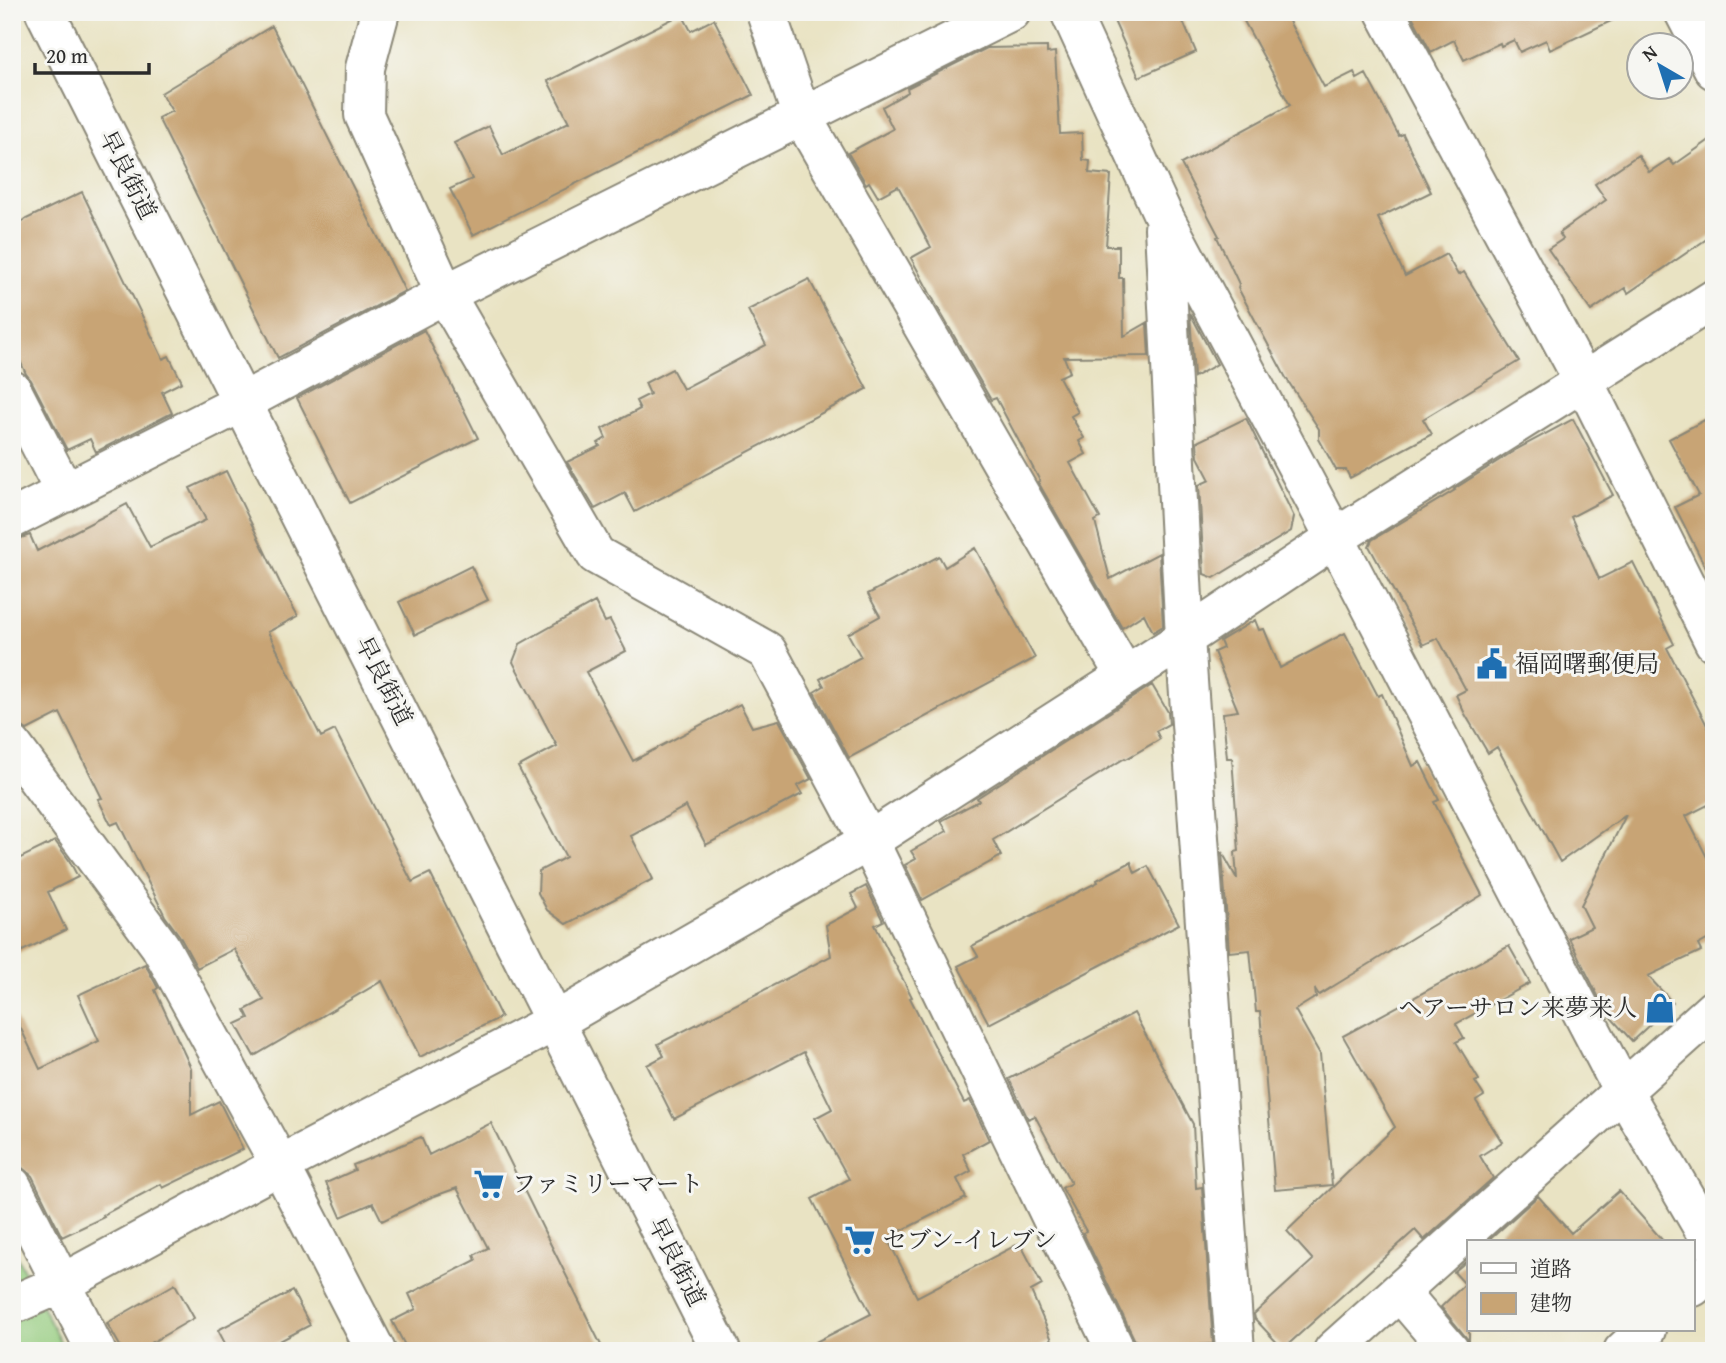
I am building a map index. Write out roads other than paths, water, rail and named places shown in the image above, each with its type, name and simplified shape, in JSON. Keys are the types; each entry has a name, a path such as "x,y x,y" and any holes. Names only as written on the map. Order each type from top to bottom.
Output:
{"street":[{"name":"早良街道","path":"45,12 721,1351"},
{"path":"380,12 365,68 364,115 445,294 596,555 767,651 869,841 1116,1351"},
{"path":"766,12 802,117 1125,676"},
{"path":"12,519 243,402 445,294 1011,12"},
{"path":"1070,12 1163,215 1335,538 1623,1091 1714,1247"},
{"path":"1385,12 1584,382 1714,642"},
{"path":"1684,12 1714,70"},
{"path":"1163,215 1185,638 1235,1351"},
{"path":"12,1305 63,1283 280,1165 556,1021 869,841 1335,538 1714,299"},
{"path":"12,390 65,493"},
{"path":"12,746 160,946 280,1165 376,1351"},
{"path":"1333,1351 1714,1009"},
{"path":"12,1186 96,1351"},
{"path":"1694,1286 1714,1268"},
{"path":"1400,1292 1450,1351"},
{"path":"1623,1351 1644,1332"}],"place":[{"name":"福岡曙郵便局","path":"1492,664"},
{"name":"ヘアーサロン来夢来人","path":"1660,1008"},
{"name":"ファミリーマート","path":"489,1184"},
{"name":"セブン-イレブン","path":"860,1240"}]}
